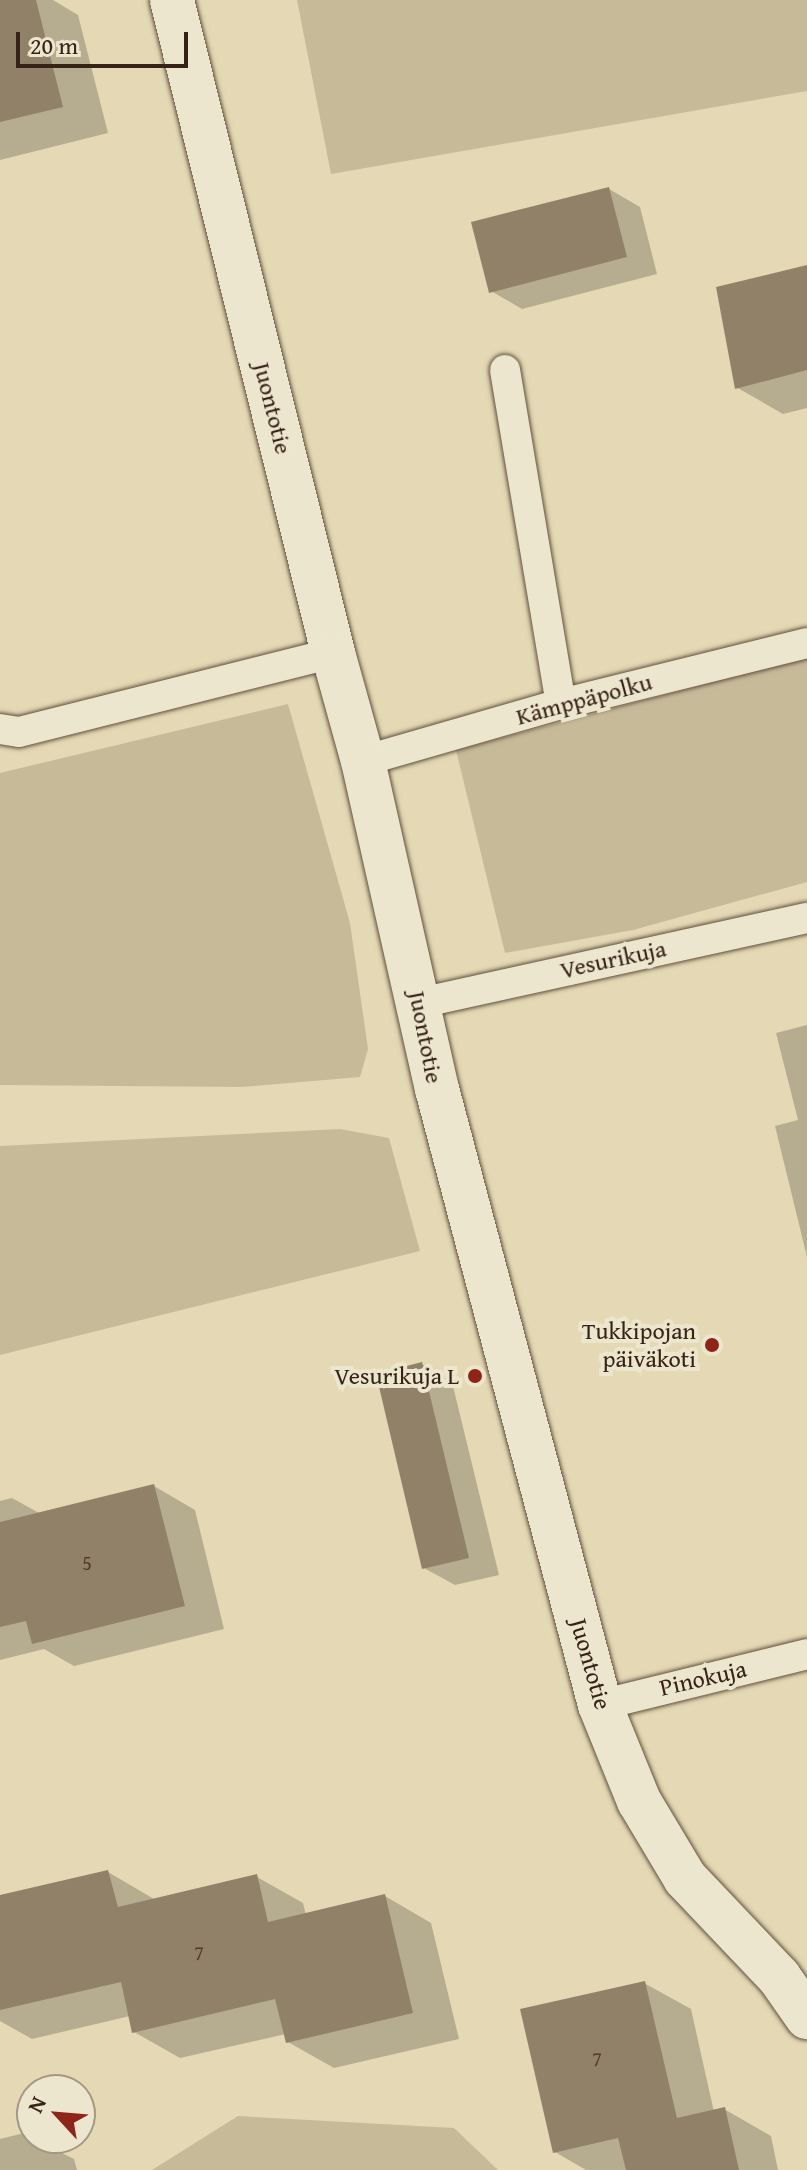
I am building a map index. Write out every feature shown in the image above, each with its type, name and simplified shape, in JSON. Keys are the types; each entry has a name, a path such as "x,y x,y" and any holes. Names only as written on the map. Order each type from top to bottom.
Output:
{"street":[{"name":"Juontotie","path":"172,0 333,653 363,761 437,1089 600,1705 639,1801 685,1878 779,1977 807,2017"}],"lane":[{"path":"505,370 561,704"},
{"name":"Kämppäpolku","path":"363,761 561,704 807,643"},
{"path":"0,729 19,732 333,653"},
{"name":"Vesurikuja","path":"420,1003 807,918"},
{"name":"Pinokuja","path":"600,1705 673,1684 807,1654"}],"shaded area":[{"path":"297,0 807,0 807,91 331,174"},
{"path":"807,657 807,882 633,930 505,953 456,750"},
{"path":"288,704 350,923 368,1049 360,1077 242,1087 0,1085 0,773"},
{"path":"340,1129 389,1138 420,1251 0,1355 0,1146"},
{"path":"238,2116 454,2128 498,2170 152,2170"}],"building":[{"path":"0,0 36,0 63,107 0,122"},
{"path":"609,187 627,257 489,293 471,222"},
{"path":"807,265 807,370 735,389 716,287"},
{"path":"422,1362 469,1558 422,1569 376,1374"},
{"path":"154,1484 185,1606 32,1644 26,1621 0,1627 0,1522"},
{"path":"108,1870 118,1907 257,1874 268,1922 385,1894 413,2013 286,2043 275,1999 132,2033 121,1982 0,2010 0,1895"},
{"path":"645,1981 677,2118 725,2107 739,2170 626,2170 618,2138 553,2153 520,2009"}],"place":[{"name":"Tukkipojan päiväkoti","path":"712,1345"},
{"name":"Vesurikuja L","path":"475,1376"}]}
